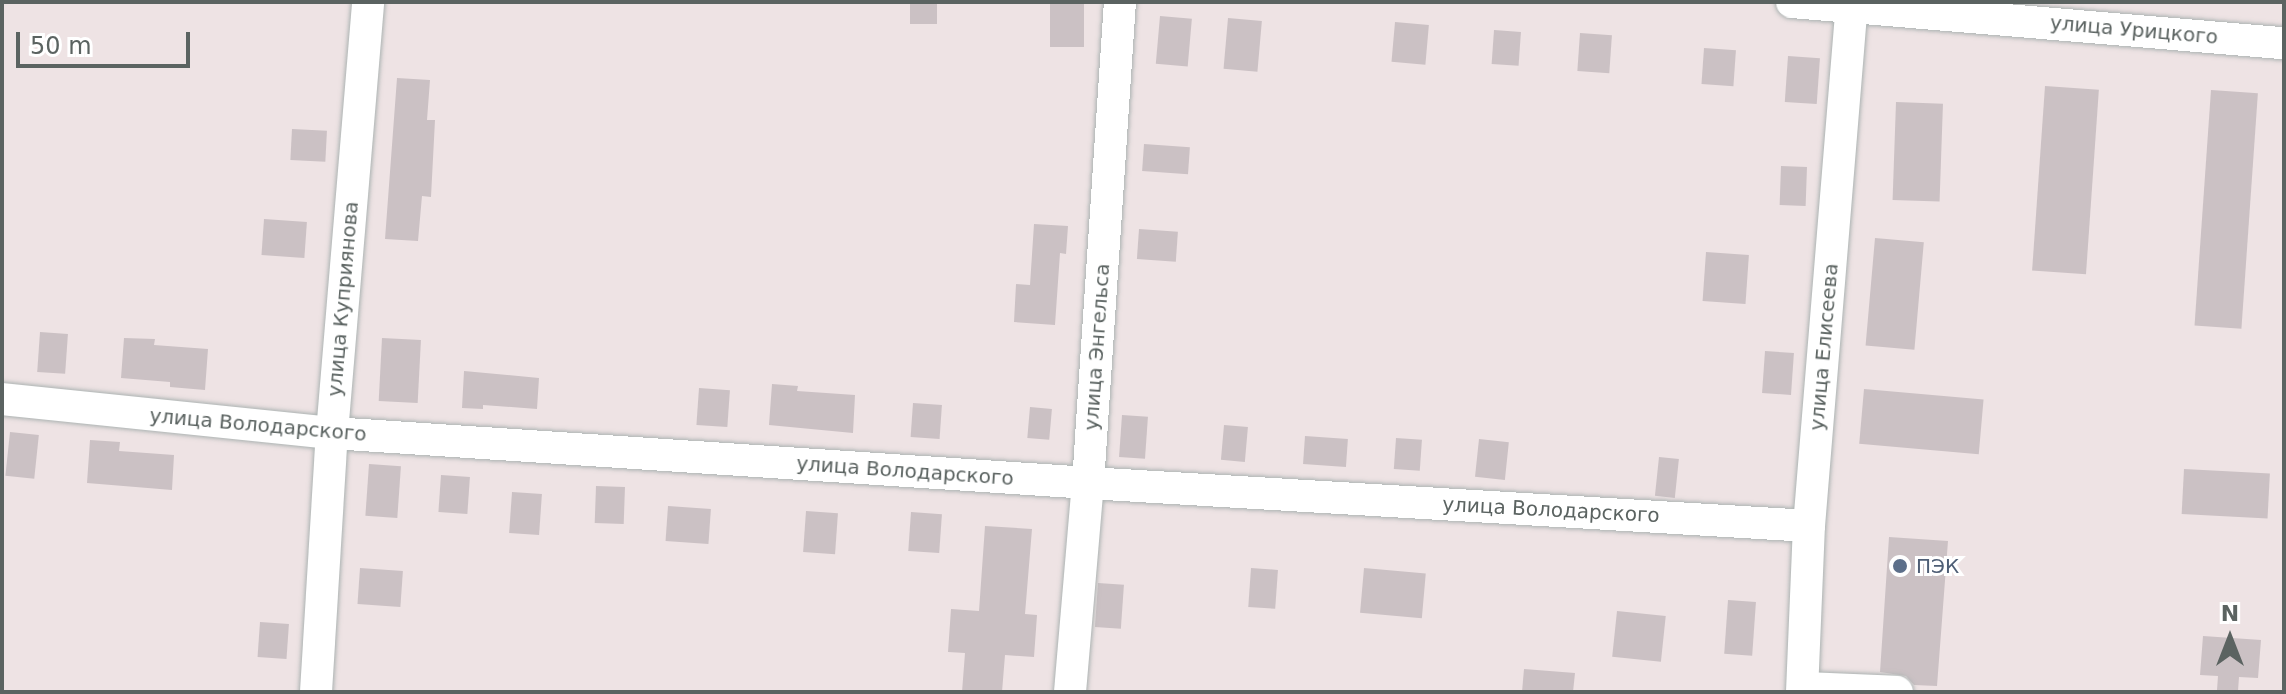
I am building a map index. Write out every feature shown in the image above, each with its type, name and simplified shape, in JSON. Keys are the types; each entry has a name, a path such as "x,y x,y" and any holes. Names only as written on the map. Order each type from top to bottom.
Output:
{"street":[{"name":"улица Куприянова","path":"316,692 332,433 368,2"},
{"name":"улица Энгельса","path":"1070,692 1088,483 1120,2"},
{"name":"улица Урицкого","path":"1792,2 2046,12 2284,43"},
{"name":"улица Елисеева","path":"1802,690 1809,526 1852,4"},
{"name":"улица Володарского","path":"2,399 332,433 1809,526"},
{"path":"1802,690 1897,692"}],"building":[{"path":"910,2 937,2 937,24 910,24"},
{"path":"1050,2 1084,2 1084,47 1050,47"},
{"path":"1160,16 1192,19 1188,67 1156,64"},
{"path":"1228,18 1262,21 1257,72 1224,69"},
{"path":"1395,22 1429,25 1425,65 1392,62"},
{"path":"1494,30 1521,32 1519,66 1492,64"},
{"path":"1580,33 1612,35 1609,73 1577,71"},
{"path":"1704,48 1736,50 1733,86 1701,84"},
{"path":"1788,56 1820,58 1817,104 1785,102"},
{"path":"397,78 430,80 427,120 435,120 431,197 422,196 418,241 385,239"},
{"path":"2045,86 2099,90 2086,274 2032,271"},
{"path":"2211,90 2258,93 2241,329 2195,325"},
{"path":"1896,102 1943,104 1940,202 1893,200"},
{"path":"292,129 327,131 325,162 290,160"},
{"path":"1144,144 1190,147 1188,174 1142,171"},
{"path":"1781,166 1807,167 1806,206 1780,205"},
{"path":"264,219 307,222 304,258 261,255"},
{"path":"1034,224 1068,226 1066,254 1060,253 1055,325 1014,322 1016,284 1030,285"},
{"path":"1139,229 1178,232 1176,262 1137,259"},
{"path":"1875,238 1924,242 1914,350 1866,346"},
{"path":"1706,252 1749,255 1745,304 1703,301"},
{"path":"40,332 68,334 65,374 37,372"},
{"path":"124,338 155,339 154,345 208,349 205,390 170,387 170,382 121,378"},
{"path":"382,338 421,340 418,403 379,401"},
{"path":"1765,351 1794,353 1791,395 1762,393"},
{"path":"464,371 539,378 537,409 483,405 483,409 462,408"},
{"path":"772,384 798,386 797,391 855,395 853,433 769,425"},
{"path":"699,388 730,390 727,427 696,425"},
{"path":"1864,389 1984,399 1979,454 1859,444"},
{"path":"913,403 942,405 940,439 911,437"},
{"path":"1030,407 1052,409 1049,440 1027,438"},
{"path":"1122,415 1148,417 1145,459 1119,457"},
{"path":"1224,425 1248,427 1245,462 1221,460"},
{"path":"10,432 39,435 34,479 5,476"},
{"path":"1305,436 1348,439 1346,467 1303,464"},
{"path":"1396,438 1422,440 1420,471 1394,469"},
{"path":"1479,439 1509,442 1505,480 1475,477"},
{"path":"90,440 120,442 119,451 174,455 172,490 87,483"},
{"path":"1659,457 1679,459 1675,498 1655,496"},
{"path":"369,464 401,466 397,518 365,516"},
{"path":"2184,469 2270,474 2268,518 2182,514"},
{"path":"441,475 470,477 467,514 438,512"},
{"path":"596,486 625,487 624,524 595,523"},
{"path":"512,492 542,494 539,535 509,533"},
{"path":"668,506 711,509 708,544 666,541"},
{"path":"806,511 838,513 835,554 803,552"},
{"path":"911,512 942,514 939,553 908,551"},
{"path":"985,526 1032,529 1025,614 1037,615 1034,657 1005,655 1002,692 962,692 965,653 948,652 951,609 979,611"},
{"path":"1889,537 1948,541 1937,686 1914,685 1906,676 1880,672"},
{"path":"360,568 403,571 400,607 357,604"},
{"path":"1251,568 1278,570 1275,609 1248,607"},
{"path":"1364,568 1426,573 1422,618 1360,613"},
{"path":"1098,583 1124,585 1121,629 1095,627"},
{"path":"1728,600 1756,602 1752,656 1724,654"},
{"path":"1617,611 1666,616 1661,662 1612,657"},
{"path":"260,622 289,624 286,659 258,657"},
{"path":"2203,636 2261,640 2258,678 2239,677 2238,691 2217,690 2218,676 2200,675"},
{"path":"1524,669 1575,673 1573,692 1522,692"}],"place":[{"name":"ПЭК","path":"1900,566"}]}
